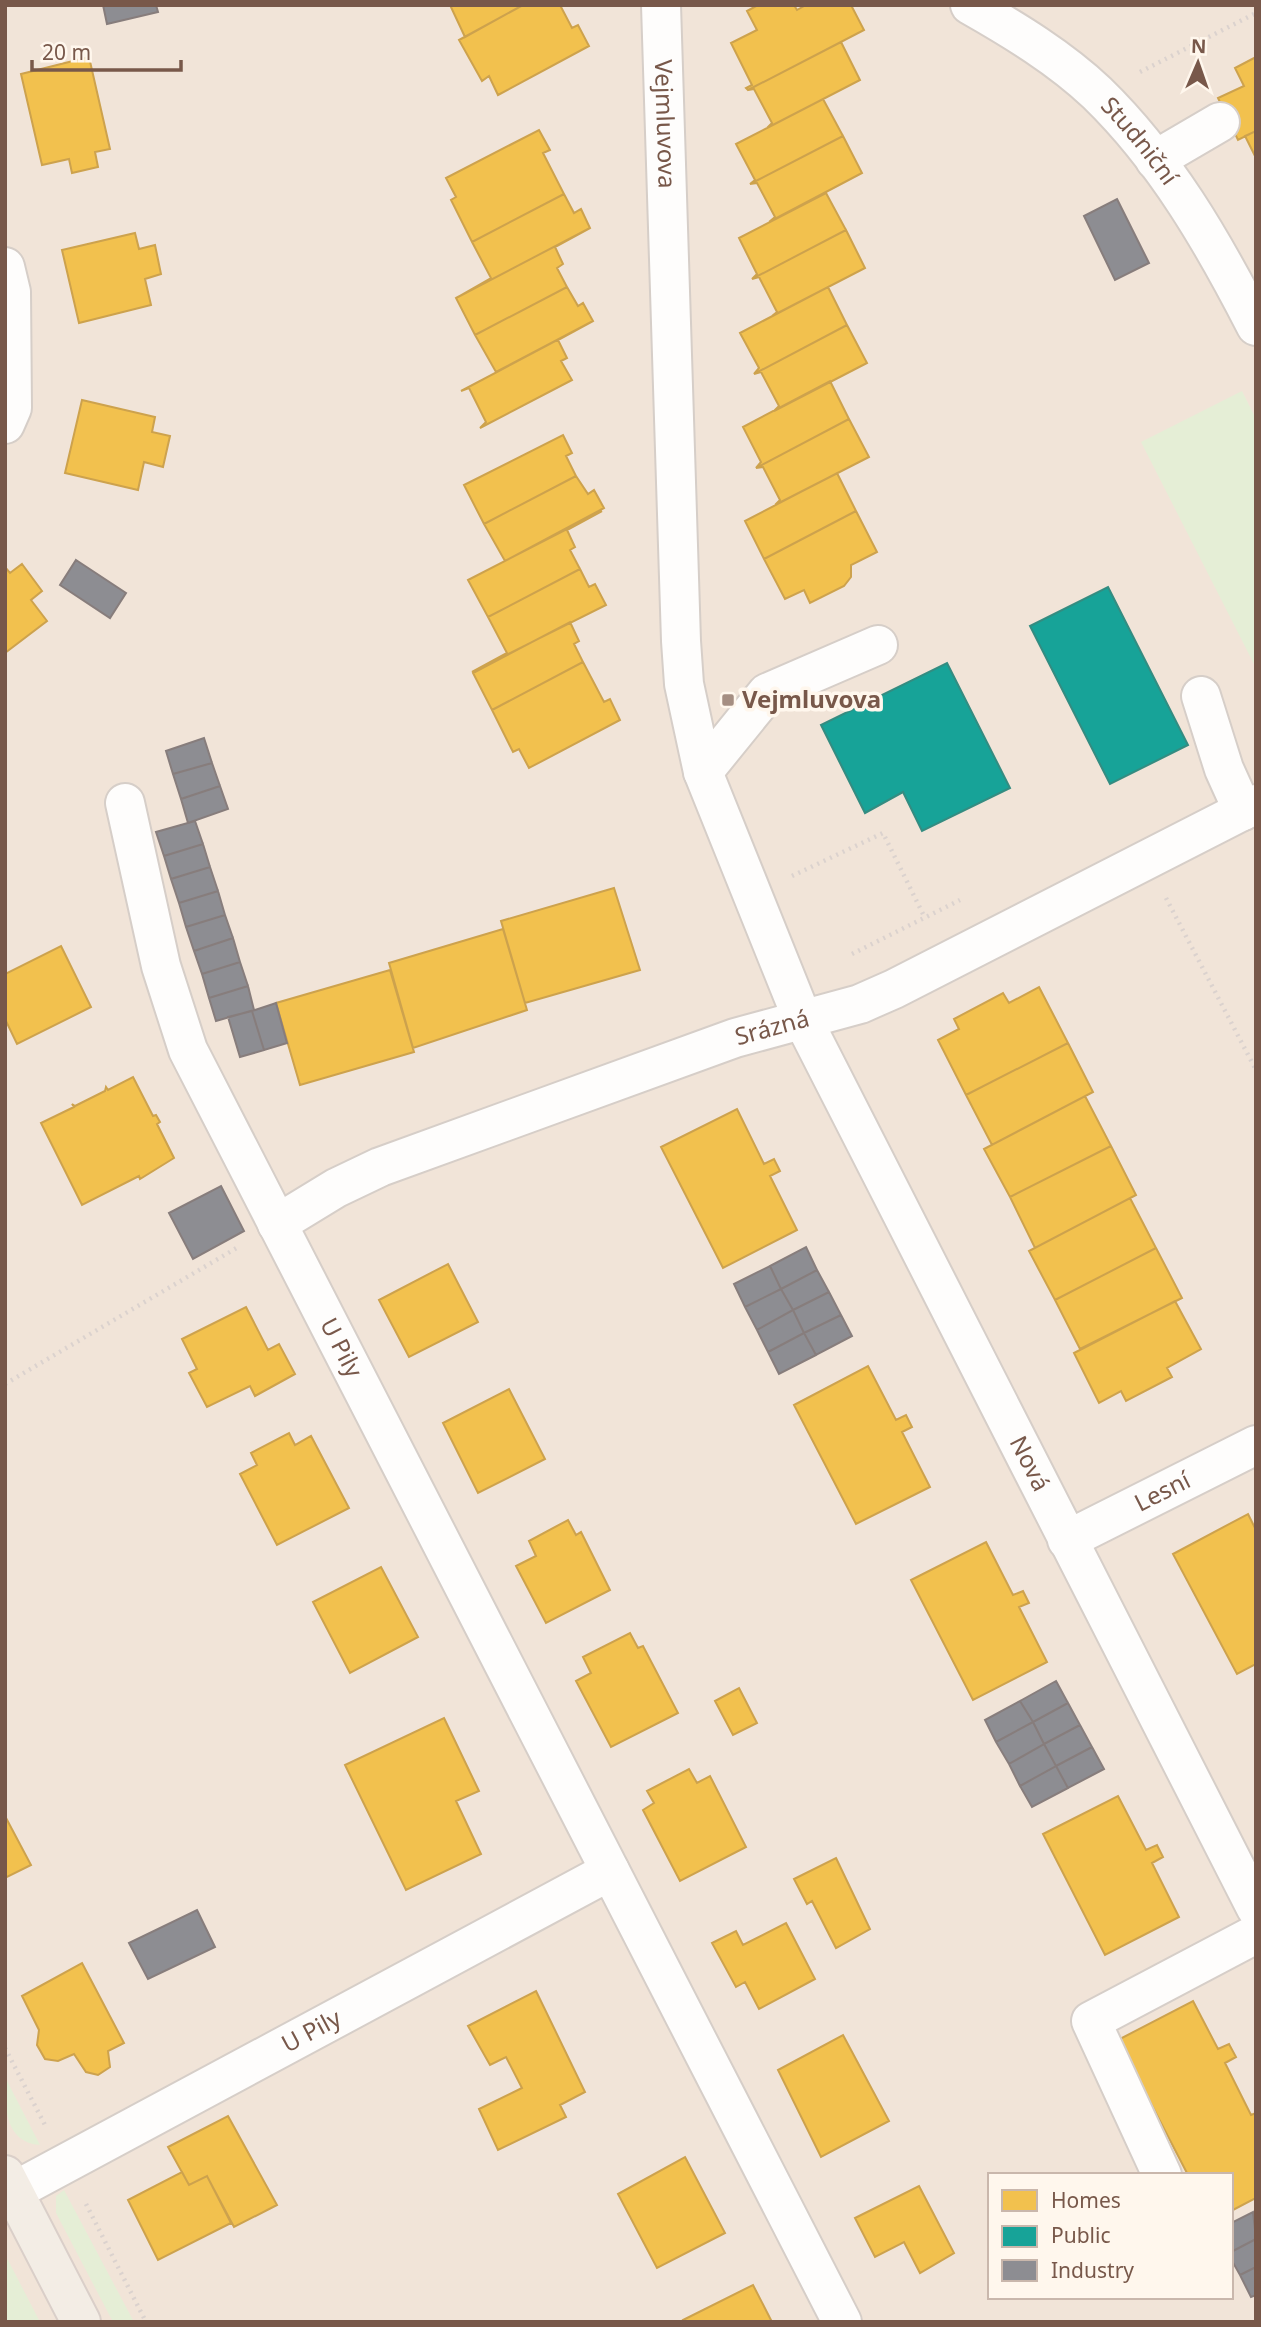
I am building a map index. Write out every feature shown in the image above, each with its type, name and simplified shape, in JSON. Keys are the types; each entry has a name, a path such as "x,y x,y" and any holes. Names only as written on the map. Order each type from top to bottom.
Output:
{"main road":[{"path":"8,2187 81,2322"}],"street":[{"name":"Vejmluvova","path":"661,5 681,641 688,705 703,772 802,1018"},
{"name":"Studniční","path":"970,5 1010,27 1096,92 1155,160 1196,217 1256,326"},
{"path":"1155,160 1220,122"},
{"path":"5,267 11,292 12,408 5,424"},
{"path":"703,772 767,693 878,645"},
{"path":"1201,695 1224,769 1249,808"},
{"name":"U Pily","path":"125,803 161,966 188,1050 842,2322"},
{"name":"Srázná","path":"277,1224 336,1188 380,1167 735,1038 860,1004 1249,808"},
{"name":"Nová","path":"802,1018 1256,1908"},
{"name":"Lesní","path":"1067,1540 1256,1445"},
{"name":"U Pily","path":"8,2187 610,1871"},
{"path":"1161,2173 1091,2021 1256,1934"}],"path":[{"path":"1137,73 1256,13"},
{"path":"789,877 883,833 925,918 851,955"},
{"path":"1146,860 1256,1070"},
{"path":"5,1384 277,1224"}],"shaded area":[{"path":"5,5 1256,5 1256,2322 5,2322"}],"green space":[{"path":"1242,391 1256,419 1256,668 1141,442"},
{"path":"5,2077 40,2145 19,2137 13,2130 5,2099"},
{"path":"64,2190 134,2322 113,2322 56,2213 56,2196"},
{"path":"5,2257 8,2260 40,2322 5,2322"}],"building: Homes":[{"path":"450,5 523,5 465,37"},
{"path":"523,5 560,5 572,28 578,25 589,46 498,95 489,76 482,81 459,40"},
{"path":"758,5 794,5 797,10 806,5 851,5 864,30 748,90 746,88 752,85 731,43 757,30 747,11"},
{"path":"841,42 860,80 767,128 772,123 754,89 748,90"},
{"path":"89,57 110,149 95,152 98,167 72,173 69,159 42,165 21,74"},
{"path":"1256,57 1256,131 1238,140 1218,98 1244,86 1235,68"},
{"path":"823,99 843,136 750,184 755,180 736,144"},
{"path":"539,130 550,150 543,153 564,194 472,242 451,200 456,197 446,178"},
{"path":"1256,131 1256,158 1245,136"},
{"path":"843,136 862,173 769,222 775,217 757,183 750,184"},
{"path":"826,193 846,230 752,279 757,274 739,238"},
{"path":"564,194 574,213 581,209 590,228 456,298 491,278 472,242"},
{"path":"590,228 555,247 563,264 557,268 567,287 475,335 456,298"},
{"path":"846,230 865,268 772,316 777,312 759,277 752,279"},
{"path":"135,233 139,249 155,245 161,274 145,279 151,305 79,323 62,250"},
{"path":"567,287 578,306 583,303 593,321 496,372 475,335"},
{"path":"828,287 847,325 754,374 759,368 740,333"},
{"path":"593,321 558,340 567,358 561,361 572,380 480,428 486,422 469,388 461,391"},
{"path":"847,325 867,363 774,411 779,406 761,372 754,374"},
{"path":"830,381 849,419 756,468 761,462 743,427"},
{"path":"82,400 155,417 152,432 170,436 163,467 144,462 138,490 65,473"},
{"path":"849,419 869,457 775,505 780,500 763,467 756,468"},
{"path":"563,435 572,453 566,456 576,476 484,524 464,485"},
{"path":"837,473 856,511 764,559 745,521"},
{"path":"576,476 588,494 594,490 604,508 505,561 484,524"},
{"path":"602,511 567,530 575,547 570,550 580,569 488,617 468,580"},
{"path":"856,511 877,552 851,565 851,577 844,586 810,603 804,590 785,599 764,559"},
{"path":"22,564 42,591 31,600 47,621 5,653 5,567 10,573"},
{"path":"580,569 589,587 595,584 606,605 472,672 507,653 488,617"},
{"path":"570,622 579,641 574,644 583,662 492,710 473,673"},
{"path":"583,662 604,702 610,699 620,720 529,768 519,749 513,752 492,710"},
{"path":"614,888 640,970 525,1003 501,921"},
{"path":"503,929 527,1010 413,1048 389,963"},
{"path":"61,946 91,1007 17,1044 5,1019 5,974"},
{"path":"390,970 414,1052 300,1085 276,1003"},
{"path":"1039,987 1068,1043 966,1095 938,1040 959,1029 954,1019 1003,993 1009,1003"},
{"path":"1068,1043 1093,1092 992,1145 966,1095"},
{"path":"133,1077 153,1116 156,1115 160,1122 157,1124 174,1158 140,1179 139,1176 82,1205 41,1123 74,1107 72,1104 75,1106 105,1091 106,1087 108,1090"},
{"path":"1085,1096 1111,1146 1010,1197 984,1149"},
{"path":"737,1109 764,1164 774,1159 780,1171 770,1176 797,1230 723,1268 661,1147"},
{"path":"1111,1146 1136,1195 1035,1248 1010,1197"},
{"path":"1130,1198 1156,1248 1055,1300 1029,1251"},
{"path":"1156,1248 1182,1298 1080,1349 1055,1300"},
{"path":"448,1264 478,1322 409,1357 379,1300"},
{"path":"1175,1301 1201,1349 1167,1368 1172,1377 1126,1401 1121,1391 1099,1403 1074,1353"},
{"path":"246,1307 268,1350 279,1344 295,1374 255,1396 250,1386 207,1407 189,1373 197,1369 182,1339"},
{"path":"868,1366 896,1420 906,1415 912,1427 902,1432 930,1487 856,1524 794,1405"},
{"path":"509,1389 545,1459 478,1493 443,1423"},
{"path":"289,1433 295,1445 311,1436 349,1508 277,1545 240,1474 257,1465 251,1453"},
{"path":"1248,1514 1256,1530 1256,1664 1237,1674 1173,1554"},
{"path":"568,1520 576,1535 581,1532 610,1590 546,1623 516,1566 536,1556 529,1541"},
{"path":"986,1542 1013,1595 1023,1591 1029,1603 1019,1607 1047,1662 973,1700 911,1580"},
{"path":"381,1567 418,1637 350,1673 313,1602"},
{"path":"630,1633 638,1648 643,1646 678,1713 611,1747 576,1681 591,1673 583,1657"},
{"path":"739,1688 757,1723 733,1735 715,1701"},
{"path":"444,1718 479,1791 456,1801 481,1854 406,1890 345,1765"},
{"path":"689,1769 697,1783 710,1776 746,1847 680,1881 643,1810 654,1803 647,1791"},
{"path":"1118,1796 1146,1850 1157,1845 1163,1857 1152,1863 1179,1917 1105,1955 1043,1834"},
{"path":"5,1816 31,1865 5,1878"},
{"path":"836,1858 870,1929 836,1948 812,1901 807,1904 794,1879"},
{"path":"786,1923 815,1979 759,2009 745,1982 736,1987 712,1943 736,1931 743,1945"},
{"path":"82,1963 124,2043 108,2051 110,2067 98,2075 86,2072 74,2054 58,2061 45,2059 37,2045 39,2030 22,1996"},
{"path":"536,1991 585,2092 560,2105 566,2117 498,2150 479,2109 522,2088 506,2057 490,2065 468,2026"},
{"path":"1193,2001 1218,2049 1229,2044 1236,2057 1225,2063 1251,2115 1256,2113 1256,2198 1233,2210 1233,2173 1187,2173 1118,2040"},
{"path":"843,2035 889,2121 821,2157 778,2070"},
{"path":"228,2116 277,2205 234,2227 207,2176 189,2185 168,2147"},
{"path":"685,2157 725,2233 657,2268 618,2194"},
{"path":"182,2172 189,2185 207,2176 231,2223 158,2260 128,2200"},
{"path":"919,2186 954,2253 920,2273 904,2242 875,2257 855,2218"},
{"path":"753,2285 772,2322 684,2322 683,2320"}],"building: Public":[{"path":"1108,587 1188,745 1110,784 1030,626"},
{"path":"947,663 1010,788 922,831 903,792 865,813 821,725"}],"building: Industry":[{"path":"103,5 156,5 158,12 107,24"},
{"path":"1117,199 1149,263 1115,280 1084,216"},
{"path":"76,560 126,593 110,618 60,585"},
{"path":"204,738 212,763 173,774 166,751"},
{"path":"212,763 220,786 181,799 173,774"},
{"path":"220,786 228,809 188,823 181,799"},
{"path":"195,821 203,844 164,856 156,832"},
{"path":"203,844 210,867 171,879 164,856"},
{"path":"210,867 218,891 179,903 171,879"},
{"path":"218,891 225,915 186,927 179,903"},
{"path":"225,915 233,938 194,951 186,927"},
{"path":"233,938 240,962 202,974 194,951"},
{"path":"240,962 248,986 209,998 202,974"},
{"path":"248,986 254,1010 216,1021 209,998"},
{"path":"276,1003 287,1043 264,1050 252,1011"},
{"path":"252,1011 264,1050 240,1057 228,1017"},
{"path":"221,1186 244,1231 193,1259 169,1213"},
{"path":"806,1247 817,1270 781,1289 770,1266"},
{"path":"770,1266 781,1289 745,1307 734,1284"},
{"path":"817,1270 829,1292 793,1310 781,1289"},
{"path":"781,1289 793,1310 757,1330 745,1307"},
{"path":"829,1292 841,1315 804,1333 793,1310"},
{"path":"793,1310 804,1333 768,1352 757,1330"},
{"path":"841,1315 852,1336 816,1355 804,1333"},
{"path":"804,1333 816,1355 779,1374 768,1352"},
{"path":"1056,1681 1068,1703 1033,1722 1020,1701"},
{"path":"1020,1701 1033,1722 996,1742 985,1720"},
{"path":"1068,1703 1080,1725 1044,1744 1033,1722"},
{"path":"1033,1722 1044,1744 1009,1764 996,1742"},
{"path":"1080,1725 1092,1747 1056,1766 1044,1744"},
{"path":"1044,1744 1056,1766 1020,1786 1009,1764"},
{"path":"1092,1747 1104,1769 1068,1788 1056,1766"},
{"path":"1056,1766 1068,1788 1032,1807 1020,1786"},
{"path":"197,1910 215,1947 148,1979 129,1943"},
{"path":"1253,2212 1256,2239 1233,2251 1233,2222"},
{"path":"1256,2239 1256,2267 1240,2275 1233,2263 1233,2251"},
{"path":"1256,2267 1256,2295 1251,2297 1240,2275"}],"place":[{"name":"Vejmluvova","path":"728,700"}]}
